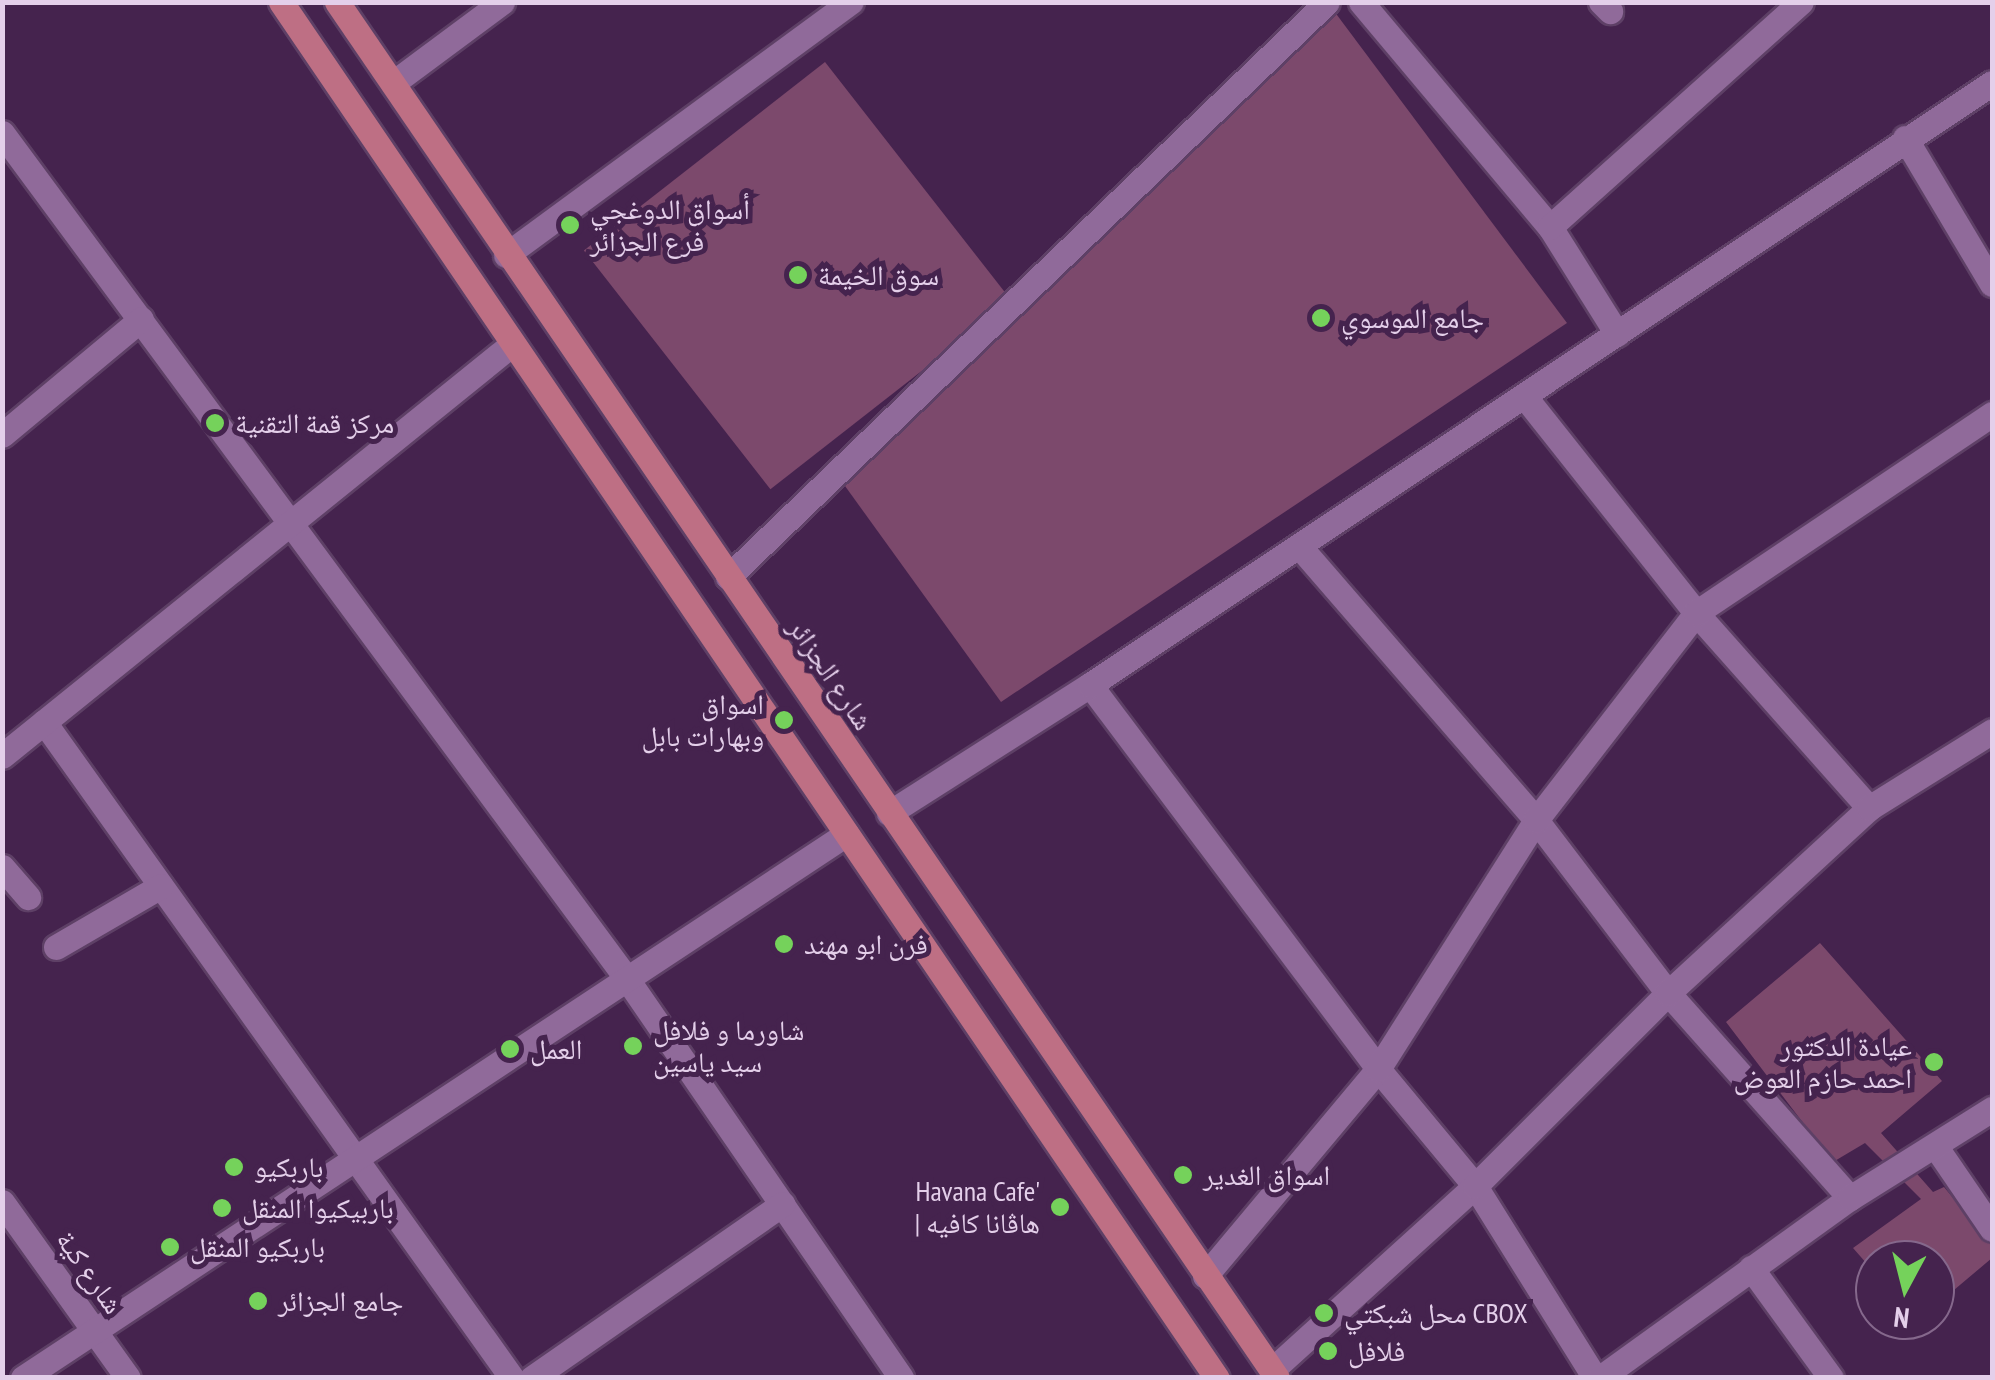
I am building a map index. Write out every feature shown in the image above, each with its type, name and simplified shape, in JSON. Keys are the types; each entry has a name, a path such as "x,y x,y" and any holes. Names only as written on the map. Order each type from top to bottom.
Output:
{"main road":[{"path":"281,2 1217,1378"},
{"name":"شارع الجزائر","path":"337,2 1274,1374"}],"street":[{"path":"393,83 502,2"},
{"path":"506,254 851,2"},
{"path":"728,577 1327,2"},
{"path":"1361,2 1550,227 1617,334"},
{"path":"1550,227 1800,2"},
{"path":"889,813 1090,685 1992,82"},
{"path":"3,134 627,979 902,1378"},
{"path":"1905,138 1992,284"},
{"path":"2,435 141,319"},
{"path":"2,756 511,345"},
{"path":"1524,397 1696,613 1868,808"},
{"path":"1205,1276 1378,1069 1536,820 1696,613 1992,414"},
{"path":"1298,546 1536,820 1668,993 1850,1198"},
{"path":"1090,685 1378,1069 1475,1186 1598,1378 1850,1198 1992,1109"},
{"path":"44,722 512,1378"},
{"path":"1274,1374 1475,1186 1668,993 1868,808 1992,731"},
{"path":"22,1378 846,834"},
{"path":"2,866 28,897"},
{"path":"56,947 160,886"},
{"path":"1936,1147 1992,1229"},
{"name":"شارع كية","path":"2,1202 128,1378"},
{"path":"532,1378 782,1204"},
{"path":"1752,1268 1831,1378"}],"building":[{"path":"1334,11 1567,323 1001,702 845,486"},
{"name":"سوق الخيمة","path":"825,62 1012,301 770,489 584,250"},
{"path":"1820,943 1942,1081 1881,1133 1933,1192 1944,1187 1992,1245 1992,1258 1955,1289 1955,1240 1864,1240 1921,1199 1865,1143 1833,1162 1726,1022"}],"place":[{"name":"أسواق الدوغجي فرع الجزائر","path":"570,225"},
{"name":"سوق الخيمة","path":"798,275"},
{"name":"جامع الموسوي","path":"1321,318"},
{"name":"مركز قمة التقنية","path":"215,423"},
{"name":"اسواق وبهارات بابل","path":"784,720"},
{"name":"فرن ابو مهند","path":"784,944"},
{"name":"شاورما و فلافل سيد ياسين","path":"633,1046"},
{"name":"العمل","path":"510,1049"},
{"name":"عيادة الدكتور احمد حازم العوض","path":"1934,1062"},
{"name":"باربكيو","path":"234,1167"},
{"name":"اسواق الغدير","path":"1183,1175"},
{"name":"Havana Cafe' | هاڤانا كافيه","path":"1060,1207"},
{"name":"باربيكيوا المنقل","path":"222,1208"},
{"name":"باربكيو المنقل","path":"170,1247"},
{"name":"جامع الجزائر","path":"258,1301"},
{"name":"محل شبكتي CBOX","path":"1324,1313"},
{"name":"فلافل","path":"1328,1351"}]}
